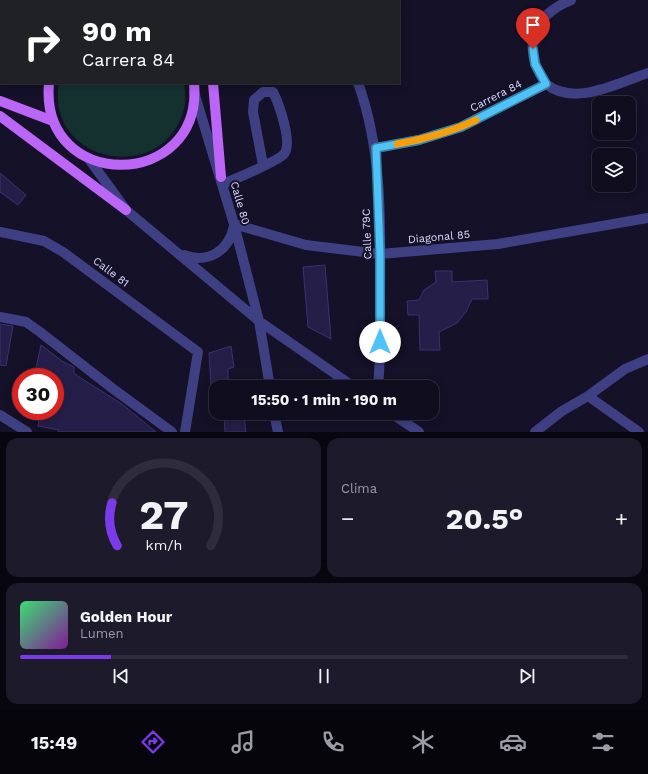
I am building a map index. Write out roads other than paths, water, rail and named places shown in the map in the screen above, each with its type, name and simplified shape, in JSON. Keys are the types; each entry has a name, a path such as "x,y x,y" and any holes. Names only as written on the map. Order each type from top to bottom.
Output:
{"main road":[{"path":"49,84 49,108 53,121 62,136 74,149 89,159 103,164 118,166 133,165 147,161 160,155 172,146 182,134 189,121 193,107 194,88"},
{"path":"213,84 222,181"},
{"path":"0,101 53,121"},
{"path":"0,116 126,210"}],"street":[{"path":"571,0 555,7 545,15 536,31 534,57 537,69 546,84 558,92 575,94 593,91 648,73"},
{"name":"Calle 79C","path":"358,84 364,97 376,148 380,254 378,380"},
{"name":"Carrera 84","path":"376,148 419,140 461,127 546,84"},
{"name":"Calle 80","path":"194,88 234,224 259,321 269,380"},
{"path":"222,181 263,165 283,156 286,150 287,140 280,105 273,92 263,92 254,100 253,112 263,165"},
{"path":"89,159 126,210 259,321 344,380"},
{"name":"Diagonal 85","path":"234,224 306,245 380,254 498,244 648,218"},
{"path":"177,252 191,258 201,259 220,252 228,244 232,235 234,224"},
{"name":"Calle 81","path":"0,232 44,241 63,252 198,352 185,432"},
{"path":"0,317 26,322 172,432"},
{"path":"535,432 562,411 588,396 625,370 648,359"},
{"path":"588,396 639,432"},
{"path":"0,415 27,432"},
{"path":"275,420 278,432"},
{"path":"401,420 419,432"}]}
